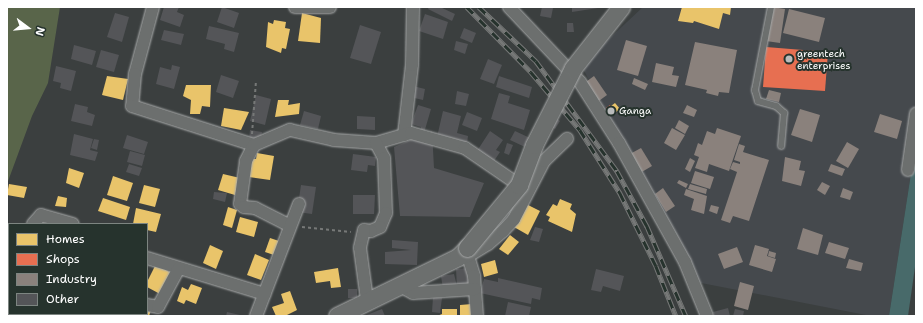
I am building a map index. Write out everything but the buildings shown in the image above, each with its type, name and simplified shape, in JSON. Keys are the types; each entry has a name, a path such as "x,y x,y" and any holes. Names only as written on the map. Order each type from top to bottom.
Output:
{"main road":[{"path":"337,316 367,300 464,254 519,185 534,145 573,68 621,7"}],"street":[{"path":"153,7 135,74 132,106 254,145 290,130 334,140 376,143 411,133 465,148 519,185"},
{"path":"295,7 330,7"},
{"path":"404,135 412,65 413,7"},
{"path":"508,7 561,60 580,82 596,106 619,143 685,262 707,316"},
{"path":"908,170 916,114"},
{"path":"477,316 475,289 464,254 488,244 514,218 544,161 567,139"},
{"path":"367,300 360,254 364,230 371,231 380,227 386,213 384,158 376,143"},
{"path":"254,145 246,161 240,204 244,207 255,208 291,225"},
{"path":"256,316 299,204"},
{"path":"34,223 41,215 69,223"},
{"path":"148,258 265,294"},
{"path":"148,305 158,307 179,268"},
{"path":"398,285 413,292 475,289"}],"lane":[{"path":"771,7 755,90 758,101 776,106 784,113 781,146"}],"path":[{"path":"254,145 251,124 256,81"},
{"path":"291,225 364,234"}],"shaded area":[{"path":"643,7 916,7 916,141 889,316 871,316 691,281 636,168 581,65"}],"green space":[{"path":"7,7 60,7 48,83 32,116 7,184"}],"water":[{"path":"916,141 916,260 908,316 889,316"}],"railway":[{"path":"467,7 531,72 580,130 620,193 656,266 676,316"},
{"path":"479,7 536,61 617,171 647,226 686,316"}],"place":[{"name":"greentech enterprises","path":"789,59"},
{"name":"Ganga","path":"611,111"}]}
